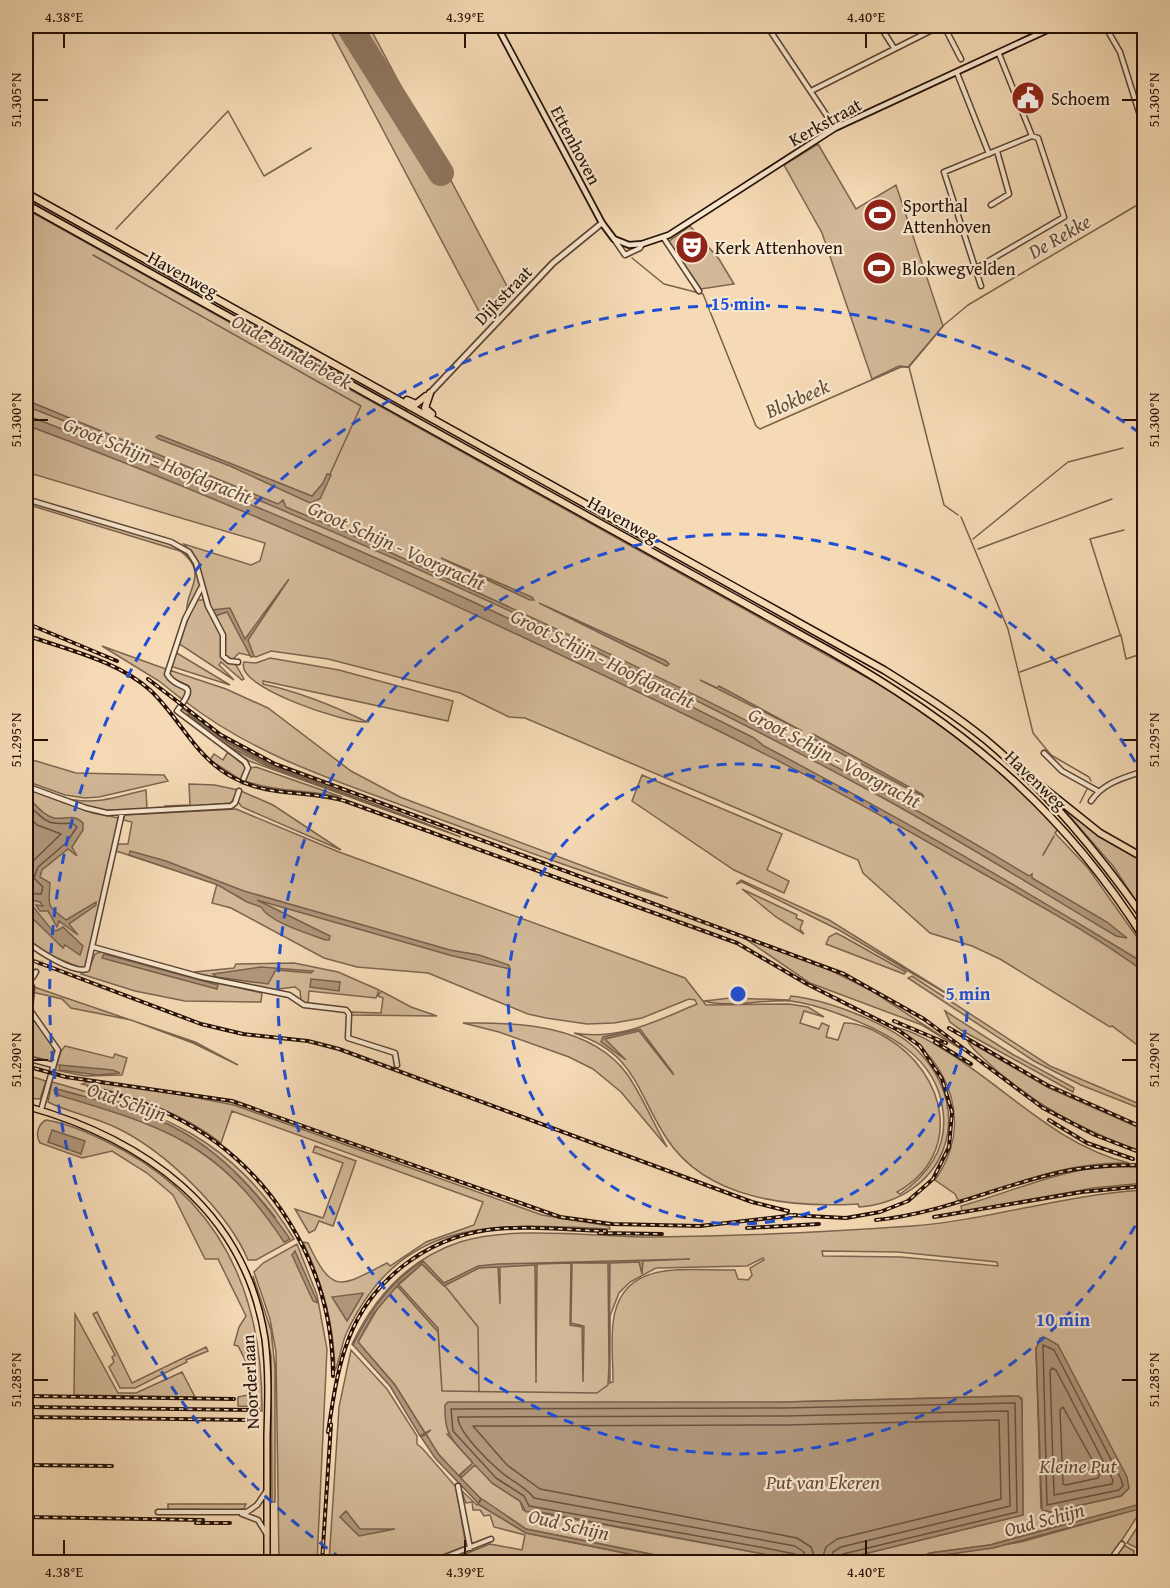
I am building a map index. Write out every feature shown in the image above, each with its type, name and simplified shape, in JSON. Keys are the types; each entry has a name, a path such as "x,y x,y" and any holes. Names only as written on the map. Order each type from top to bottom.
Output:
{"highway":[{"name":"Havenweg","path":"26,193 884,670 985,740 1034,783 1071,822 1112,871 1144,918"},
{"name":"Havenweg","path":"26,204 849,662 919,704 981,750 1057,821 1103,877 1144,938"},
{"path":"335,363 412,403 420,402 430,393"},
{"path":"430,393 425,404 427,411 521,468"},
{"path":"985,740 1100,833 1144,858"}],"main road":[{"name":"Ettenhoven","path":"497,26 602,223 614,239"},
{"name":"Kerkstraat","path":"614,239 629,245 642,244 675,232 835,128 957,74 1056,26"},
{"name":"Dijkstraat","path":"430,393 545,271 602,223"},
{"name":"Noorderlaan","path":"26,1106 98,1131 138,1151 156,1164 207,1213 234,1252 254,1296 264,1338 268,1378 267,1563"}],"street":[{"path":"767,26 835,128"},
{"path":"880,26 894,48"},
{"path":"810,91 942,26 961,59"},
{"path":"1105,26 1120,52 1144,128"},
{"path":"999,54 1032,136"},
{"path":"957,74 989,154"},
{"path":"975,269 1064,219 1038,138 1032,136 944,172 975,269 981,286"},
{"path":"991,205 1009,194 997,151"},
{"path":"663,237 699,291"},
{"name":"Ettenhoven","path":"614,239 625,255 640,248 642,244"},
{"path":"26,499 176,543 194,559 211,614 223,635 223,656 229,661 238,662"},
{"path":"202,587 185,619 167,674 170,680 185,685 188,690 188,696 177,711 245,762 248,768 243,780"},
{"path":"1044,753 1062,771 1098,791"},
{"path":"1091,801 1098,791 1114,782 1144,771"},
{"path":"26,786 94,811 122,813 231,806 235,804 239,791"},
{"path":"26,942 44,957 84,971 90,963 122,813"},
{"path":"93,947 201,978 289,995 304,1005 346,1010 349,1014 348,1038 395,1053 397,1065"},
{"path":"32,987 29,1008 58,1050 41,1110"},
{"path":"26,1058 53,1065"},
{"path":"458,1486 470,1548"},
{"path":"158,1512 239,1513 252,1509 267,1492"},
{"path":"239,1513 258,1521 267,1534"},
{"path":"434,1563 490,1539"},
{"path":"1109,1563 1122,1544"}],"shaded area":[{"path":"328,26 369,26 509,290 483,319"},
{"name":"Blokwegvelden","path":"818,144 856,209 896,185 943,326 909,367 899,366 872,379 822,233 784,165"},
{"path":"26,196 408,409 406,411 26,200"},
{"path":"26,209 893,692 940,723 991,763 1059,828 1055,833 1088,868 1144,947 1144,1050 1112,1026 1110,1027 1000,959 972,946 930,933 863,873 858,860 525,718 509,717 460,693 328,659 271,651 256,657 239,653 232,660 224,656 225,660 236,665 244,679 242,680 221,662 219,665 234,680 178,643 196,600 208,600 198,564 184,544 251,565 260,561 265,543 26,472"},
{"path":"690,226 719,259 734,284 701,289 668,242"},
{"path":"26,501 169,543 186,555 193,566 180,551 26,504"},
{"path":"194,569 200,585 187,611 194,582"},
{"path":"102,646 166,669 169,680 184,687 187,692 183,700 159,681"},
{"path":"175,652 230,685 170,666"},
{"path":"270,658 339,670 453,701 448,721 263,681 263,684 316,700 367,722 338,717 294,702 256,682 245,672 244,662 256,663"},
{"path":"169,670 226,689 268,708 351,771 400,797 668,898 514,847 330,779 270,753 213,721 186,702 190,695 189,686 172,678"},
{"path":"182,708 223,739 275,767 461,837 249,761 180,711"},
{"path":"228,752 246,767 241,780 210,760 214,754 223,760"},
{"path":"26,758 76,773 164,775 168,781 99,797 85,798 65,795 26,781"},
{"path":"256,767 342,797 269,787 245,781 250,768"},
{"path":"642,775 782,834 767,870 789,881 784,893 734,870 632,801"},
{"path":"189,784 215,785 238,790 231,803 165,809 165,806 190,805"},
{"path":"26,788 93,813 119,818 86,967 82,968 46,954 26,940"},
{"path":"146,790 147,810 94,810 58,796 93,801"},
{"path":"241,791 273,805 341,850 242,807 238,802"},
{"path":"1060,805 1144,860 1144,913 1113,866"},
{"path":"236,809 339,852 685,978 706,1005 789,1004 808,1007 824,1017 804,1011 800,1023 819,1029 822,1023 829,1026 826,1037 838,1040 844,1023 872,1029 907,1053 923,1071 934,1092 940,1114 939,1136 932,1157 919,1176 897,1192 900,1194 928,1169 939,1148 944,1124 939,1092 931,1075 920,1061 906,1048 874,1029 815,1006 791,1001 723,1004 705,1001 730,998 789,1000 791,996 823,1002 877,1023 908,1042 919,1052 937,1076 946,1101 948,1126 943,1150 931,1171 913,1189 888,1201 859,1207 858,1204 832,1205 779,1201 753,1196 728,1187 704,1175 684,1159 667,1139 641,1090 623,1063 595,1042 574,1033 606,1034 637,1028 697,1004 695,1000 689,999 642,1018 614,1023 587,1024 528,1014 428,973 357,967 324,958 231,908 212,903 217,884 116,851 118,844 128,844 132,822 123,820 125,815"},
{"path":"741,880 829,920 959,1001 839,930 742,882 736,884"},
{"path":"742,889 797,915 796,918 803,921 800,929 804,934 776,917"},
{"path":"836,933 906,972 904,974 826,944 829,937"},
{"path":"744,938 826,968 872,991 961,1049 922,1025 810,983"},
{"path":"103,951 200,979 262,993 261,1002 185,1001 135,991 81,974 89,969 95,954"},
{"path":"294,963 338,972 379,990 376,998 309,991 308,1005 301,1001 300,991 295,987 270,990 195,974 195,972 234,968 236,964"},
{"path":"912,976 1050,1066 1144,1106 1144,1110 1081,1085 1034,1061 908,978"},
{"path":"34,987 130,1020 71,1008 62,999 32,992"},
{"path":"381,991 411,1007 437,1016 350,1015 350,1012 381,1013 383,998 378,996"},
{"path":"28,1009 54,1048 50,1061 26,1055"},
{"path":"945,1011 1012,1054 1074,1088 1073,1092 961,1030 950,1022"},
{"path":"136,1022 195,1042 238,1065 193,1043"},
{"path":"463,1023 530,1026 574,1036 594,1045 612,1058 627,1074 667,1147 621,1092 593,1069 569,1057 499,1032"},
{"path":"897,1028 919,1036 954,1056 1059,1132 1104,1155 1129,1163 1107,1163 1063,1170 959,1202 955,1194 935,1180 947,1159 953,1138 954,1117 951,1096 931,1058 916,1042"},
{"path":"968,1041 1049,1088 1144,1130 1144,1152 1079,1125 1037,1101 999,1073 973,1049"},
{"path":"65,1046 113,1058 115,1054 127,1058 122,1075 85,1076 55,1070"},
{"path":"26,1075 46,1081 40,1099 26,1098"},
{"path":"52,1082 128,1105 161,1118 191,1134 219,1152 245,1175 270,1204 294,1239 256,1260 248,1260 226,1222 174,1167 136,1138 117,1128 48,1102","holes":["55,1089 159,1122 202,1145 239,1176 275,1217 269,1219 246,1191 223,1169 174,1136 148,1124 55,1094"]},
{"path":"88,1082 151,1089 234,1105 542,1215 609,1226 610,1229 530,1226 493,1228 458,1234 426,1246 396,1265 370,1293 347,1332 335,1371 330,1321 316,1273 303,1242 308,1243 324,1272 332,1279 339,1282 348,1281 387,1263 390,1266 426,1242 474,1225 483,1202 232,1111 221,1143 173,1114 137,1099 82,1084"},
{"path":"46,1120 76,1128 123,1150 158,1173 188,1199 212,1228 231,1260 245,1294 255,1331 262,1411 259,1411 259,1407 238,1406 238,1397 252,1394 256,1381 238,1346 234,1345 239,1327 246,1316 218,1259 205,1259 173,1195 147,1173 112,1151 82,1158 40,1143 38,1130"},
{"path":"315,1146 356,1161 333,1226 319,1221 315,1230 309,1233 295,1209 323,1218 343,1163 313,1152"},
{"path":"1121,1166 1144,1168 1144,1183 1093,1188 962,1212 961,1206 1074,1171"},
{"path":"1144,1190 1144,1506 1120,1543 1134,1551 1134,1555 1138,1556 1136,1562 918,1562 932,1557 1021,1542 1134,1510 1054,1527 990,1545 930,1553 912,1562 831,1562 1023,1515 1022,1398 1012,1396 784,1402 447,1434 473,1463 458,1476 435,1450 426,1434 431,1430 425,1433 395,1385 358,1342 383,1299 422,1264 441,1283 422,1262 400,1280 382,1300 352,1344 371,1310 395,1281 409,1269 441,1249 480,1237 529,1233 654,1237 719,1236 912,1226 941,1223 1115,1192","holes":["822,1251 898,1252 997,1262 998,1266 901,1257 823,1256","763,1258 764,1260 750,1268 752,1275 748,1280 738,1279 735,1270 673,1270 655,1273 627,1288 618,1303 613,1323 613,1382 610,1383 610,1316 619,1293 630,1282 656,1268 747,1266","1036,1349 1129,1488 1121,1496 1050,1512 1041,1508"]},
{"path":"297,1244 317,1295 327,1349 317,1562 279,1562 276,1352 270,1319 254,1272 263,1263"},
{"path":"253,1276 271,1330 275,1368 275,1502 272,1502 271,1356"},
{"path":"97,1312 132,1383 206,1347 208,1351 186,1360 187,1362 135,1388 120,1388 109,1367 114,1362 112,1357 115,1355 93,1314"},
{"path":"75,1314 118,1393 136,1393 182,1372 195,1397 74,1395"},
{"path":"351,1350 387,1389 417,1436 417,1444 456,1487 466,1546 424,1562 329,1562 339,1407"},
{"path":"475,1464 492,1483 520,1501 523,1510 798,1562 690,1562 526,1529 481,1499 460,1478"},
{"path":"461,1490 477,1505 526,1533 669,1562 445,1562 490,1544 522,1550 525,1535 494,1527 490,1515 484,1516 480,1510 473,1510 472,1502 466,1503"},
{"path":"168,1504 246,1504 244,1509 237,1510 168,1509"},
{"path":"1144,1517 1144,1541 1141,1550 1127,1543"}],"water":[{"path":"26,400 278,504 283,500 286,507 331,526 334,527 339,520 337,527 354,536 612,655 865,782 1029,876 1032,874 1032,878 1107,922 1127,938 1116,936 972,849 781,743 569,638 245,494 26,406"},
{"path":"26,415 369,555 514,621 706,714 754,738 764,746 1050,907 1144,963 1143,971 1076,927 904,828 729,736 469,612 293,533 116,459 26,425"},
{"path":"159,435 312,496 327,474 331,475 320,499 310,503 230,466 159,439 156,437"},
{"path":"441,558 532,597 534,600 530,600"},
{"path":"289,579 248,640 254,656 251,657 227,612 215,616 212,610 230,608 245,639"},
{"path":"539,603 666,661 669,664 667,666"},
{"path":"700,680 717,688 719,686 802,731"},
{"path":"188,714 228,743 267,764 448,832 267,766 226,745 187,717"},
{"path":"813,734 922,794 924,797 812,738"},
{"path":"26,796 42,812 54,818 76,818 83,823 83,830 72,847 77,856 68,849 42,870 40,877 50,883 51,908 66,920 96,902 96,905 69,924 78,935 59,921 57,927 48,911 40,911 36,905 43,906 40,902 27,899 51,929 56,931 63,927 83,946 80,955 65,945 63,948 26,912"},
{"path":"130,851 166,861 244,891 450,950 479,955 509,965 510,969 453,956 257,900 330,936 329,940 326,940 272,918 261,907 247,902 218,885 129,855"},
{"path":"104,954 218,985 217,989 102,958"},
{"path":"261,967 313,971 311,973 276,970 268,984 216,977 213,974"},
{"path":"311,979 340,982 339,991 310,987"},
{"path":"640,1029 673,1074 639,1031 605,1039 626,1060 601,1042 603,1037"},
{"path":"59,1065 113,1070 120,1073 98,1075 60,1070"},
{"path":"54,1090 150,1117 183,1132 234,1171 263,1203 290,1239 284,1242 259,1208 235,1181 211,1159 186,1142 128,1117 55,1094"},
{"path":"52,1130 85,1141 81,1154 48,1142"},
{"path":"295,1251 318,1303 313,1301 292,1255"},
{"path":"690,1259 643,1261 642,1274 639,1262 610,1263 609,1366 608,1263 572,1263 571,1323 584,1326 583,1382 582,1327 570,1325 571,1263 537,1264 536,1383 535,1265 500,1267 500,1304 498,1267 479,1268 444,1286 422,1264 398,1284 438,1328 442,1391 438,1332 397,1286 374,1313 358,1342 395,1385 425,1433 420,1436 390,1386 353,1345 366,1320 382,1298 401,1278 423,1261 444,1283 478,1266 498,1264"},
{"path":"363,1294 347,1321 332,1297"},
{"name":"Kleine Put","path":"1040,1338 1046,1338 1058,1345 1127,1477 1129,1488 1121,1496 1050,1512 1042,1510 1036,1349"},
{"name":"Put van Ekeren","path":"1019,1396 1022,1401 1023,1515 831,1562 798,1562 535,1511 526,1512 520,1501 492,1483 475,1465 462,1477 460,1475 473,1463 451,1437 445,1416 445,1405 448,1402 784,1402"},
{"path":"426,1434 439,1455 481,1499 478,1503 435,1458 421,1437"},
{"path":"482,1499 526,1529 690,1562 669,1562 526,1533 478,1504"},
{"path":"1144,1503 1143,1508 993,1548 912,1562 930,1553 990,1545"},
{"path":"346,1511 360,1529 395,1529 359,1536 340,1517"}],"waterway":[{"name":"Oude Bunderbeek","path":"116,229 228,111 264,176 311,148"},
{"name":"De Rekke","path":"909,366 944,325 968,305 1144,201"},
{"name":"Oude Bunderbeek","path":"93,255 361,406 330,474"},
{"name":"Blokbeek","path":"632,258 664,284 703,294 756,426 760,429 901,367 909,367 944,505 958,515"},
{"path":"973,539 1068,462 1123,448"},
{"path":"978,549 1112,499"},
{"name":"Blokbeek","path":"961,517 1008,629 1033,733 1051,755 1089,777 1091,781"},
{"path":"1120,634 1090,539 1124,530"},
{"path":"1020,672 1121,635 1126,659 1144,653"},
{"name":"Blokbeek","path":"1080,803 1087,789"},
{"name":"Blokbeek","path":"1043,855 1054,836"},
{"path":"445,1286 478,1327 479,1392"},
{"path":"442,1391 597,1393 608,1385 609,1366"}],"runway":[{"path":"349,26 441,173"}],"tunnel":[{"path":"239,791 243,780"},
{"path":"36,972 42,960"}],"railway":[{"path":"26,623 117,661"},
{"path":"26,635 107,663 137,680 161,701 209,760 220,770 247,784 274,791 317,795 345,801 737,943 807,984 898,1030 920,1046 942,1079 952,1112 949,1147 933,1179 908,1201 880,1212 846,1218 788,1215"},
{"path":"148,679 221,735 275,764 844,974 924,1019 1043,1108 1095,1135 1144,1154"},
{"path":"26,958 201,1024 243,1034 308,1041 339,1049 752,1202 788,1211"},
{"path":"894,1021 946,1043"},
{"path":"949,1028 1047,1085 1144,1128"},
{"path":"935,1042 971,1064"},
{"path":"26,1066 66,1077 232,1101 560,1217 612,1224 700,1226 796,1215"},
{"path":"89,1087 171,1115 207,1136 238,1161 266,1190 290,1223 308,1258 322,1296 330,1335 333,1376"},
{"path":"1049,1120 1087,1143 1133,1159"},
{"path":"876,1220 921,1212 1064,1171 1098,1166 1144,1165"},
{"path":"934,1217 1082,1192 1144,1186"},
{"path":"747,1228 819,1224"},
{"path":"328,1432 338,1373 349,1338 371,1298 403,1266 442,1243 487,1230 532,1228 606,1231"},
{"path":"599,1233 662,1234"},
{"path":"26,1396 234,1399"},
{"path":"26,1407 252,1410"},
{"path":"26,1417 251,1420"},
{"path":"322,1562 331,1424"},
{"path":"26,1465 112,1466"},
{"path":"26,1517 203,1520"},
{"path":"196,1523 230,1523"}],"place":[{"name":"Schoem","path":"1028,98"},
{"name":"Sporthal Attenhoven","path":"880,215"},
{"name":"Kerk Attenhoven","path":"692,247"},
{"name":"Blokwegvelden","path":"879,268"}],"water label":[{"name":"Groot Schijn - Hoofdgracht","path":"158,460"},
{"name":"Groot Schijn - Voorgracht","path":"397,545"},
{"name":"Groot Schijn - Hoofdgracht","path":"603,658"},
{"name":"Groot Schijn - Voorgracht","path":"835,757"},
{"name":"Oud Schijn","path":"127,1101"},
{"name":"Oud Schijn","path":"1044,1519"},
{"name":"Oud Schijn","path":"569,1524"}]}
